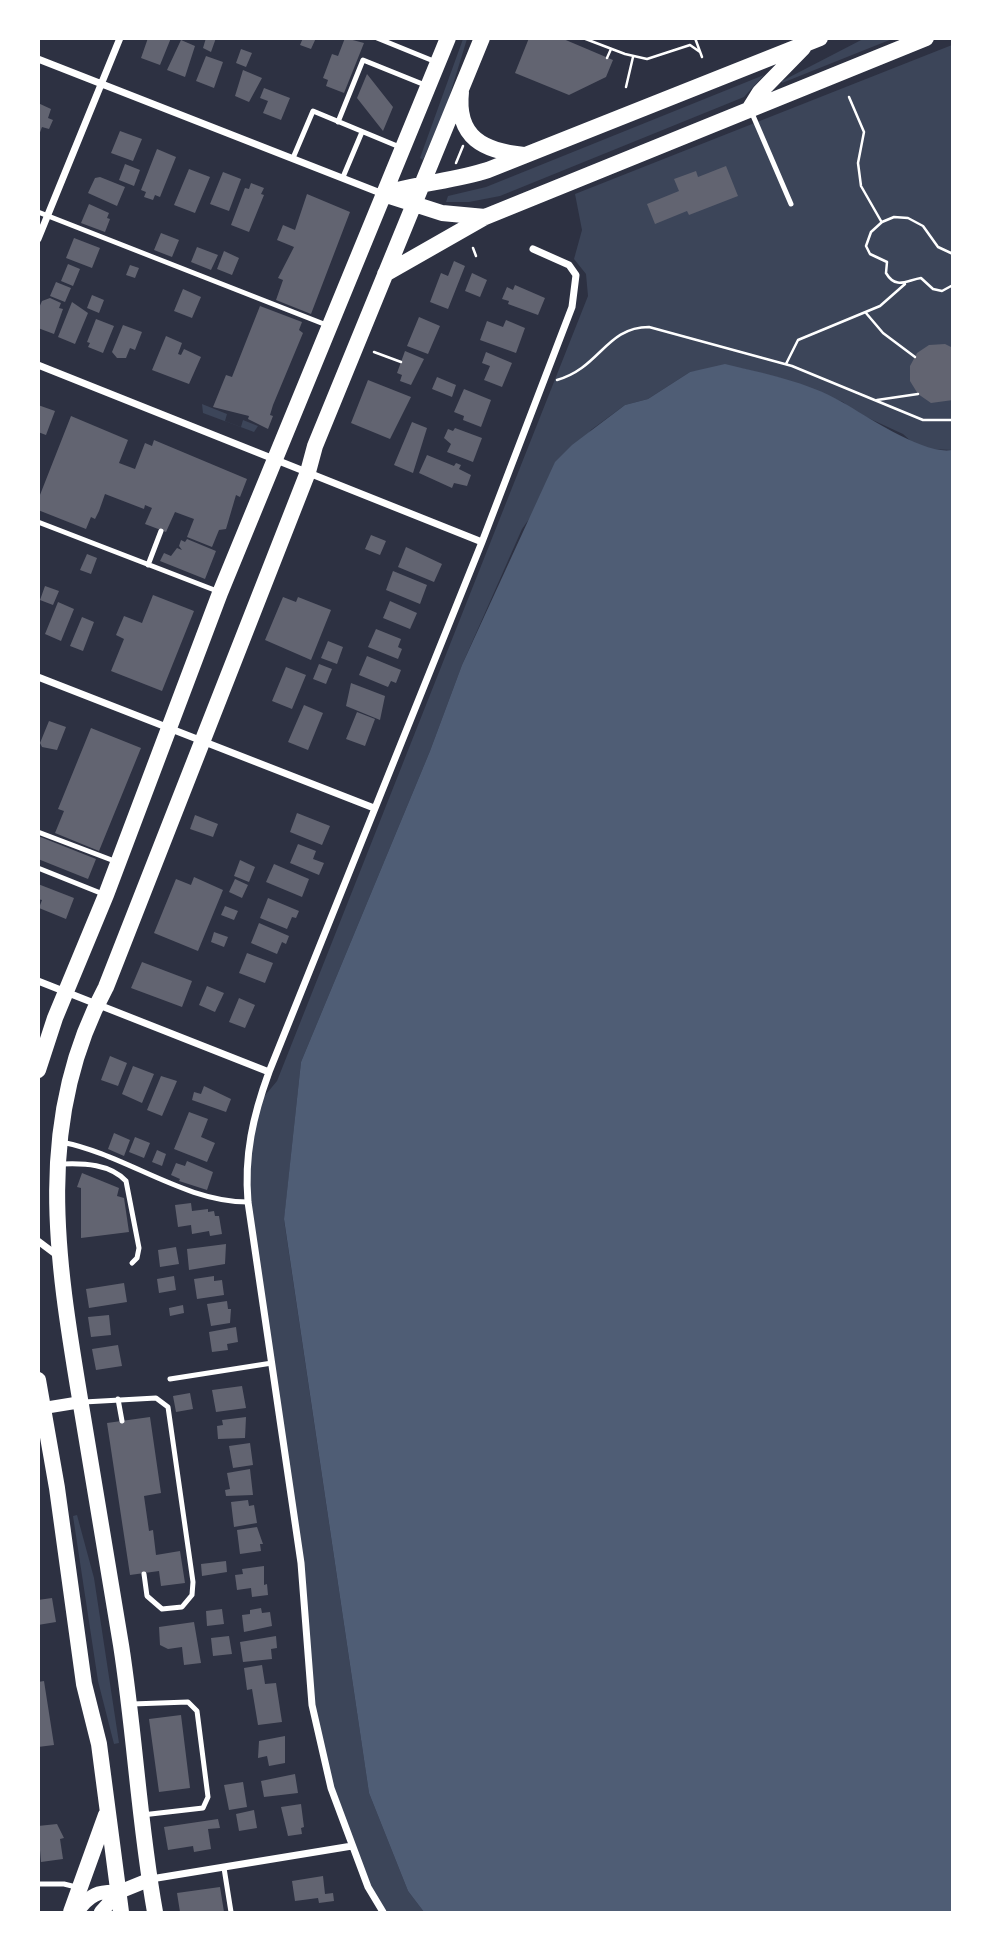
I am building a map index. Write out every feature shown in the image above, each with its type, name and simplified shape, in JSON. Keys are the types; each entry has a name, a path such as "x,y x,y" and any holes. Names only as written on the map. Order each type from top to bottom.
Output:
{"main road":[{"path":"38,1070 220,593 448,38"},
{"path":"155,1913 128,1704 59,1256 56,1164 58,1142 72,1070 97,1004 106,987 411,205 482,38"},
{"path":"384,274 485,217 926,38"},
{"path":"750,108 760,92 814,41"},
{"path":"383,194 421,182 459,179 526,156 814,41"},
{"path":"462,83 461,113 468,132 490,149 526,156"},
{"path":"383,194 442,213 485,217"},
{"path":"38,1380 40,1409 58,1488 79,1655 99,1744 121,1913"},
{"path":"71,1913 108,1809"},
{"path":"77,1913 86,1900 99,1891 119,1892 151,1879"},
{"path":"100,1913 119,1892"}],"street":[{"path":"38,239 120,38"},
{"path":"38,59 383,194"},
{"path":"383,1913 368,1887 331,1788 312,1705 300,1563 248,1202 248,1139 269,1072 482,542 572,307 576,275 569,265 533,249"},
{"path":"38,365 482,542"},
{"path":"38,677 374,808"},
{"path":"38,981 269,1072"},
{"path":"38,1241 59,1256"},
{"path":"40,1409 80,1402"},
{"path":"151,1879 352,1846"}],"lane":[{"path":"377,38 438,63"},
{"path":"338,122 363,60 429,86"},
{"path":"750,108 791,204"},
{"path":"293,158 313,111 402,148"},
{"path":"343,177 362,132"},
{"path":"38,212 329,326"},
{"path":"38,522 220,593"},
{"path":"148,565 161,531"},
{"path":"38,832 117,862"},
{"path":"38,868 106,895"},
{"path":"58,1142 74,1145 182,1187 232,1202 248,1202"},
{"path":"56,1164 88,1163 124,1178 128,1186 139,1248 138,1258 132,1263"},
{"path":"170,1379 272,1363"},
{"path":"118,1399 122,1421"},
{"path":"80,1402 160,1399 168,1407 193,1582 192,1595 182,1607 162,1609 147,1596 144,1574"},
{"path":"128,1704 188,1702 197,1711 201,1741 208,1797 203,1808 142,1815"},
{"path":"224,1868 231,1913"},
{"path":"38,1884 64,1884 79,1888"}],"path":[{"path":"583,38 633,57 647,59 690,45 700,52"},
{"path":"695,38 702,57"},
{"path":"607,58 611,49"},
{"path":"626,88 633,57"},
{"path":"849,97 864,132 858,163 861,186 881,222"},
{"path":"456,164 463,146"},
{"path":"448,159 458,159"},
{"path":"905,284 890,279 886,273 887,262 868,250 871,233 881,222 901,217 916,221 938,247 953,254"},
{"path":"473,248 476,256"},
{"path":"786,364 798,340 888,302 905,284 921,278 933,289 942,291 953,285"},
{"path":"866,313 883,333 915,357"},
{"path":"544,378 554,381 577,374 619,334 638,327 671,330 786,364 923,421 953,420"},
{"path":"374,352 401,362"},
{"path":"874,400 918,394"}],"shaded area":[{"path":"865,38 892,39 782,83 782,81"},
{"path":"463,39 467,39 447,104 423,160 420,158"},
{"path":"952,45 952,450 928,449 853,411 843,402 780,378 740,368 690,372 648,399 625,405 591,430 522,529 462,665 430,751 301,1062 284,1220 369,1793 408,1891 424,1912 383,1912 368,1887 331,1788 312,1705 301,1563 247,1186 257,1105 277,1081 588,296 586,274 574,259 582,230 575,194"},
{"path":"764,75 744,97 500,196 469,202 446,202 448,196 486,187"},
{"path":"725,364 815,389 912,441 940,450 952,450 952,1912 424,1912 408,1891 369,1793 284,1219 301,1062 430,751 462,665 555,462 572,445 625,405 648,399 690,372"},
{"path":"202,404 227,414 225,421 241,427 243,420 258,426 254,432 203,413"},
{"path":"77,1515 94,1578 119,1743 114,1744 98,1681 73,1516"}],"building":[{"path":"148,38 171,38 160,65 141,58"},
{"path":"206,38 216,38 211,52 203,48"},
{"path":"303,38 316,38 311,49 300,45"},
{"path":"345,38 364,43 344,93 326,86 328,80 323,78 332,54 338,56"},
{"path":"529,38 561,38 613,60 606,77 569,95 515,73"},
{"path":"181,40 195,46 185,77 167,70"},
{"path":"241,49 252,53 246,67 236,63"},
{"path":"206,56 223,62 214,88 196,81"},
{"path":"243,70 262,78 249,102 235,96"},
{"path":"367,74 393,107 383,131 357,98"},
{"path":"264,88 290,98 281,120 263,113 268,101 260,98"},
{"path":"38,103 51,109 48,118 53,120 49,129 42,127 39,135"},
{"path":"120,131 142,139 133,161 111,153"},
{"path":"157,149 176,157 160,197 155,195 153,200 144,197 146,192 141,190"},
{"path":"125,164 140,170 134,186 119,180"},
{"path":"726,166 738,196 689,215 687,211 655,224 647,204 679,191 674,179 696,171 698,177"},
{"path":"189,169 210,177 195,213 174,205"},
{"path":"223,172 241,179 229,211 210,204"},
{"path":"100,177 125,187 117,206 88,193 95,178"},
{"path":"251,183 264,188 261,194 264,195 249,232 231,225 245,188 249,189"},
{"path":"307,194 350,212 311,314 276,300 283,280 278,278 294,247 277,240 283,225 295,230"},
{"path":"89,204 109,213 107,218 110,219 105,232 81,223"},
{"path":"161,233 179,240 172,257 154,250"},
{"path":"74,238 100,248 92,268 66,258"},
{"path":"197,247 218,255 211,270 191,262"},
{"path":"224,251 239,258 232,275 217,269"},
{"path":"454,261 465,266 448,309 430,302 441,273 448,276"},
{"path":"68,264 80,269 73,286 61,281"},
{"path":"130,265 139,268 135,278 126,275"},
{"path":"472,273 487,280 480,297 465,291"},
{"path":"56,282 71,288 65,302 50,296"},
{"path":"515,285 545,298 538,315 508,304 509,301 502,299 507,287 513,290"},
{"path":"183,289 201,297 192,318 174,311"},
{"path":"92,295 104,300 99,313 87,308"},
{"path":"50,298 61,303 59,308 63,309 54,334 38,328 38,310 42,301"},
{"path":"72,302 88,313 75,344 58,337"},
{"path":"260,306 302,322 299,330 303,333 273,405 270,415 273,416 268,429 248,419 249,416 213,407 226,375 232,377"},
{"path":"419,317 440,326 428,354 407,346"},
{"path":"96,319 114,326 103,353 88,347 90,343 87,342"},
{"path":"506,320 525,328 516,353 480,340 487,321 503,327"},
{"path":"123,325 142,332 135,350 130,348 126,358 117,358 112,352"},
{"path":"166,336 182,343 178,354 181,355 184,349 201,357 189,384 152,370"},
{"path":"945,344 953,348 953,400 931,403 918,394 910,381 910,366 917,353 929,345"},
{"path":"405,351 424,359 411,385 400,381 402,375 397,373"},
{"path":"486,352 512,363 502,387 484,380 490,366 482,363"},
{"path":"437,377 456,385 452,397 432,389"},
{"path":"368,380 411,397 390,439 351,423"},
{"path":"464,389 491,400 481,427 463,420 464,416 454,412"},
{"path":"38,405 55,411 46,435 38,432"},
{"path":"71,416 128,440 119,463 135,469 145,443 152,446 154,440 247,479 240,497 236,495 226,529 219,530 212,547 187,537 194,519 175,512 166,532 145,524 152,508 145,505 144,509 105,494 95,519 91,517 86,529 38,510 38,500"},
{"path":"412,422 427,428 413,473 394,465"},
{"path":"455,428 482,438 473,462 447,452 451,444 444,438 448,429 453,431"},
{"path":"427,455 454,466 456,463 461,465 459,469 471,475 467,486 454,483 452,488 419,473"},
{"path":"371,535 386,541 380,555 365,549"},
{"path":"187,539 216,551 205,579 160,561 164,553 171,556 177,548 182,550 179,546 181,540 185,542"},
{"path":"406,547 442,564 434,582 398,567"},
{"path":"87,554 97,558 91,574 80,570"},
{"path":"393,571 427,585 420,604 386,590"},
{"path":"45,586 59,591 53,605 40,600"},
{"path":"153,595 194,611 162,691 111,671 124,639 116,635 124,616 142,623"},
{"path":"283,597 296,602 298,597 331,610 311,660 265,640"},
{"path":"390,601 417,613 410,629 383,618"},
{"path":"58,602 74,609 61,641 45,634"},
{"path":"82,617 94,622 83,651 70,646"},
{"path":"376,629 401,639 398,647 402,649 398,659 368,647"},
{"path":"328,641 343,647 337,664 321,658"},
{"path":"367,656 401,670 396,683 391,681 388,687 359,675"},
{"path":"319,664 332,669 326,684 313,679"},
{"path":"286,667 306,675 292,709 272,701"},
{"path":"351,683 385,696 380,720 346,706"},
{"path":"304,705 323,713 308,750 288,742"},
{"path":"357,712 375,719 365,746 346,739"},
{"path":"49,721 66,727 57,750 42,747 40,743"},
{"path":"91,728 141,748 99,851 55,833 64,811 58,809"},
{"path":"297,813 330,826 322,845 290,832"},
{"path":"195,815 218,824 213,837 190,829"},
{"path":"38,836 96,859 88,879 38,859"},
{"path":"298,844 316,851 313,859 324,863 319,875 290,863"},
{"path":"240,860 255,867 249,882 234,876"},
{"path":"274,864 309,879 302,897 266,882"},
{"path":"194,877 223,890 198,951 154,933 176,879 191,885"},
{"path":"235,879 248,885 242,898 229,892"},
{"path":"38,884 74,898 66,919 39,908 42,900 38,899"},
{"path":"268,898 299,911 296,918 292,917 287,929 260,918"},
{"path":"225,906 238,911 234,920 221,915"},
{"path":"259,923 289,936 286,944 282,942 277,954 251,943"},
{"path":"214,932 228,937 224,947 211,942"},
{"path":"247,953 273,963 265,983 239,973"},
{"path":"142,962 192,981 182,1007 131,988"},
{"path":"207,986 224,993 215,1012 199,1005"},
{"path":"239,998 255,1005 245,1028 229,1022"},
{"path":"110,1056 127,1063 118,1086 101,1080"},
{"path":"133,1066 154,1074 142,1103 122,1094"},
{"path":"161,1076 177,1081 162,1116 147,1110"},
{"path":"204,1086 231,1099 226,1112 192,1100 194,1092 201,1094"},
{"path":"189,1112 208,1119 201,1137 215,1143 207,1162 174,1149"},
{"path":"114,1133 130,1140 124,1156 108,1149"},
{"path":"135,1137 150,1143 144,1158 129,1152"},
{"path":"157,1150 166,1154 162,1166 152,1162"},
{"path":"187,1161 213,1172 207,1190 179,1181 180,1179 171,1175 176,1163 185,1166"},
{"path":"82,1173 119,1188 117,1196 124,1198 129,1232 81,1238 81,1188 77,1187"},
{"path":"191,1203 192,1211 208,1209 208,1212 214,1211 215,1216 219,1216 222,1234 210,1236 209,1231 192,1234 191,1225 178,1227 175,1205"},
{"path":"226,1244 225,1264 189,1270 187,1249"},
{"path":"176,1247 179,1264 160,1267 158,1250"},
{"path":"174,1276 176,1290 159,1293 157,1279"},
{"path":"214,1276 214,1281 222,1280 224,1295 197,1299 194,1279"},
{"path":"124,1283 127,1302 89,1308 86,1289"},
{"path":"227,1301 228,1309 231,1309 230,1323 211,1326 207,1304"},
{"path":"183,1305 184,1313 170,1316 169,1308"},
{"path":"109,1315 111,1335 91,1337 88,1317"},
{"path":"236,1327 238,1342 227,1344 228,1350 212,1352 209,1332"},
{"path":"118,1345 122,1366 96,1370 92,1349"},
{"path":"242,1386 246,1408 216,1412 212,1390"},
{"path":"190,1393 193,1409 176,1412 173,1396"},
{"path":"150,1417 161,1493 144,1496 149,1531 153,1530 156,1555 180,1551 185,1583 161,1586 159,1571 130,1575 107,1423"},
{"path":"246,1417 245,1438 218,1439 217,1426 223,1425 222,1420"},
{"path":"250,1443 253,1465 233,1468 229,1446"},
{"path":"250,1469 253,1495 226,1496 225,1490 230,1489 227,1473"},
{"path":"248,1500 249,1506 254,1505 257,1523 234,1527 231,1502"},
{"path":"257,1527 263,1544 260,1544 261,1551 240,1554 237,1530"},
{"path":"226,1561 227,1572 202,1576 201,1564"},
{"path":"264,1566 264,1585 267,1584 268,1595 252,1597 251,1588 237,1590 235,1575 243,1574 242,1569"},
{"path":"52,1598 56,1622 38,1625 38,1600"},
{"path":"261,1608 262,1613 270,1612 272,1626 244,1632 242,1615"},
{"path":"222,1609 224,1624 207,1626 206,1611"},
{"path":"194,1622 201,1663 184,1665 182,1647 168,1649 160,1645 159,1627"},
{"path":"229,1636 232,1654 213,1656 211,1638"},
{"path":"276,1636 277,1648 271,1649 272,1659 243,1662 240,1642"},
{"path":"262,1665 265,1684 276,1683 282,1722 258,1725 252,1689 247,1690 244,1668"},
{"path":"44,1681 54,1745 38,1747 38,1682"},
{"path":"181,1715 190,1788 159,1792 149,1719"},
{"path":"285,1736 285,1763 269,1766 267,1756 258,1758 259,1741"},
{"path":"295,1774 298,1793 264,1797 261,1781"},
{"path":"243,1782 247,1807 229,1810 224,1785"},
{"path":"301,1804 304,1827 301,1828 302,1834 288,1836 281,1807"},
{"path":"254,1810 257,1828 239,1831 236,1814"},
{"path":"218,1819 220,1828 208,1829 211,1849 194,1852 193,1846 168,1850 164,1827"},
{"path":"57,1824 64,1838 60,1839 63,1859 41,1862 38,1826"},
{"path":"323,1876 325,1894 333,1893 334,1901 319,1903 318,1898 295,1901 292,1881"},
{"path":"220,1887 224,1912 180,1912 177,1893"}]}
